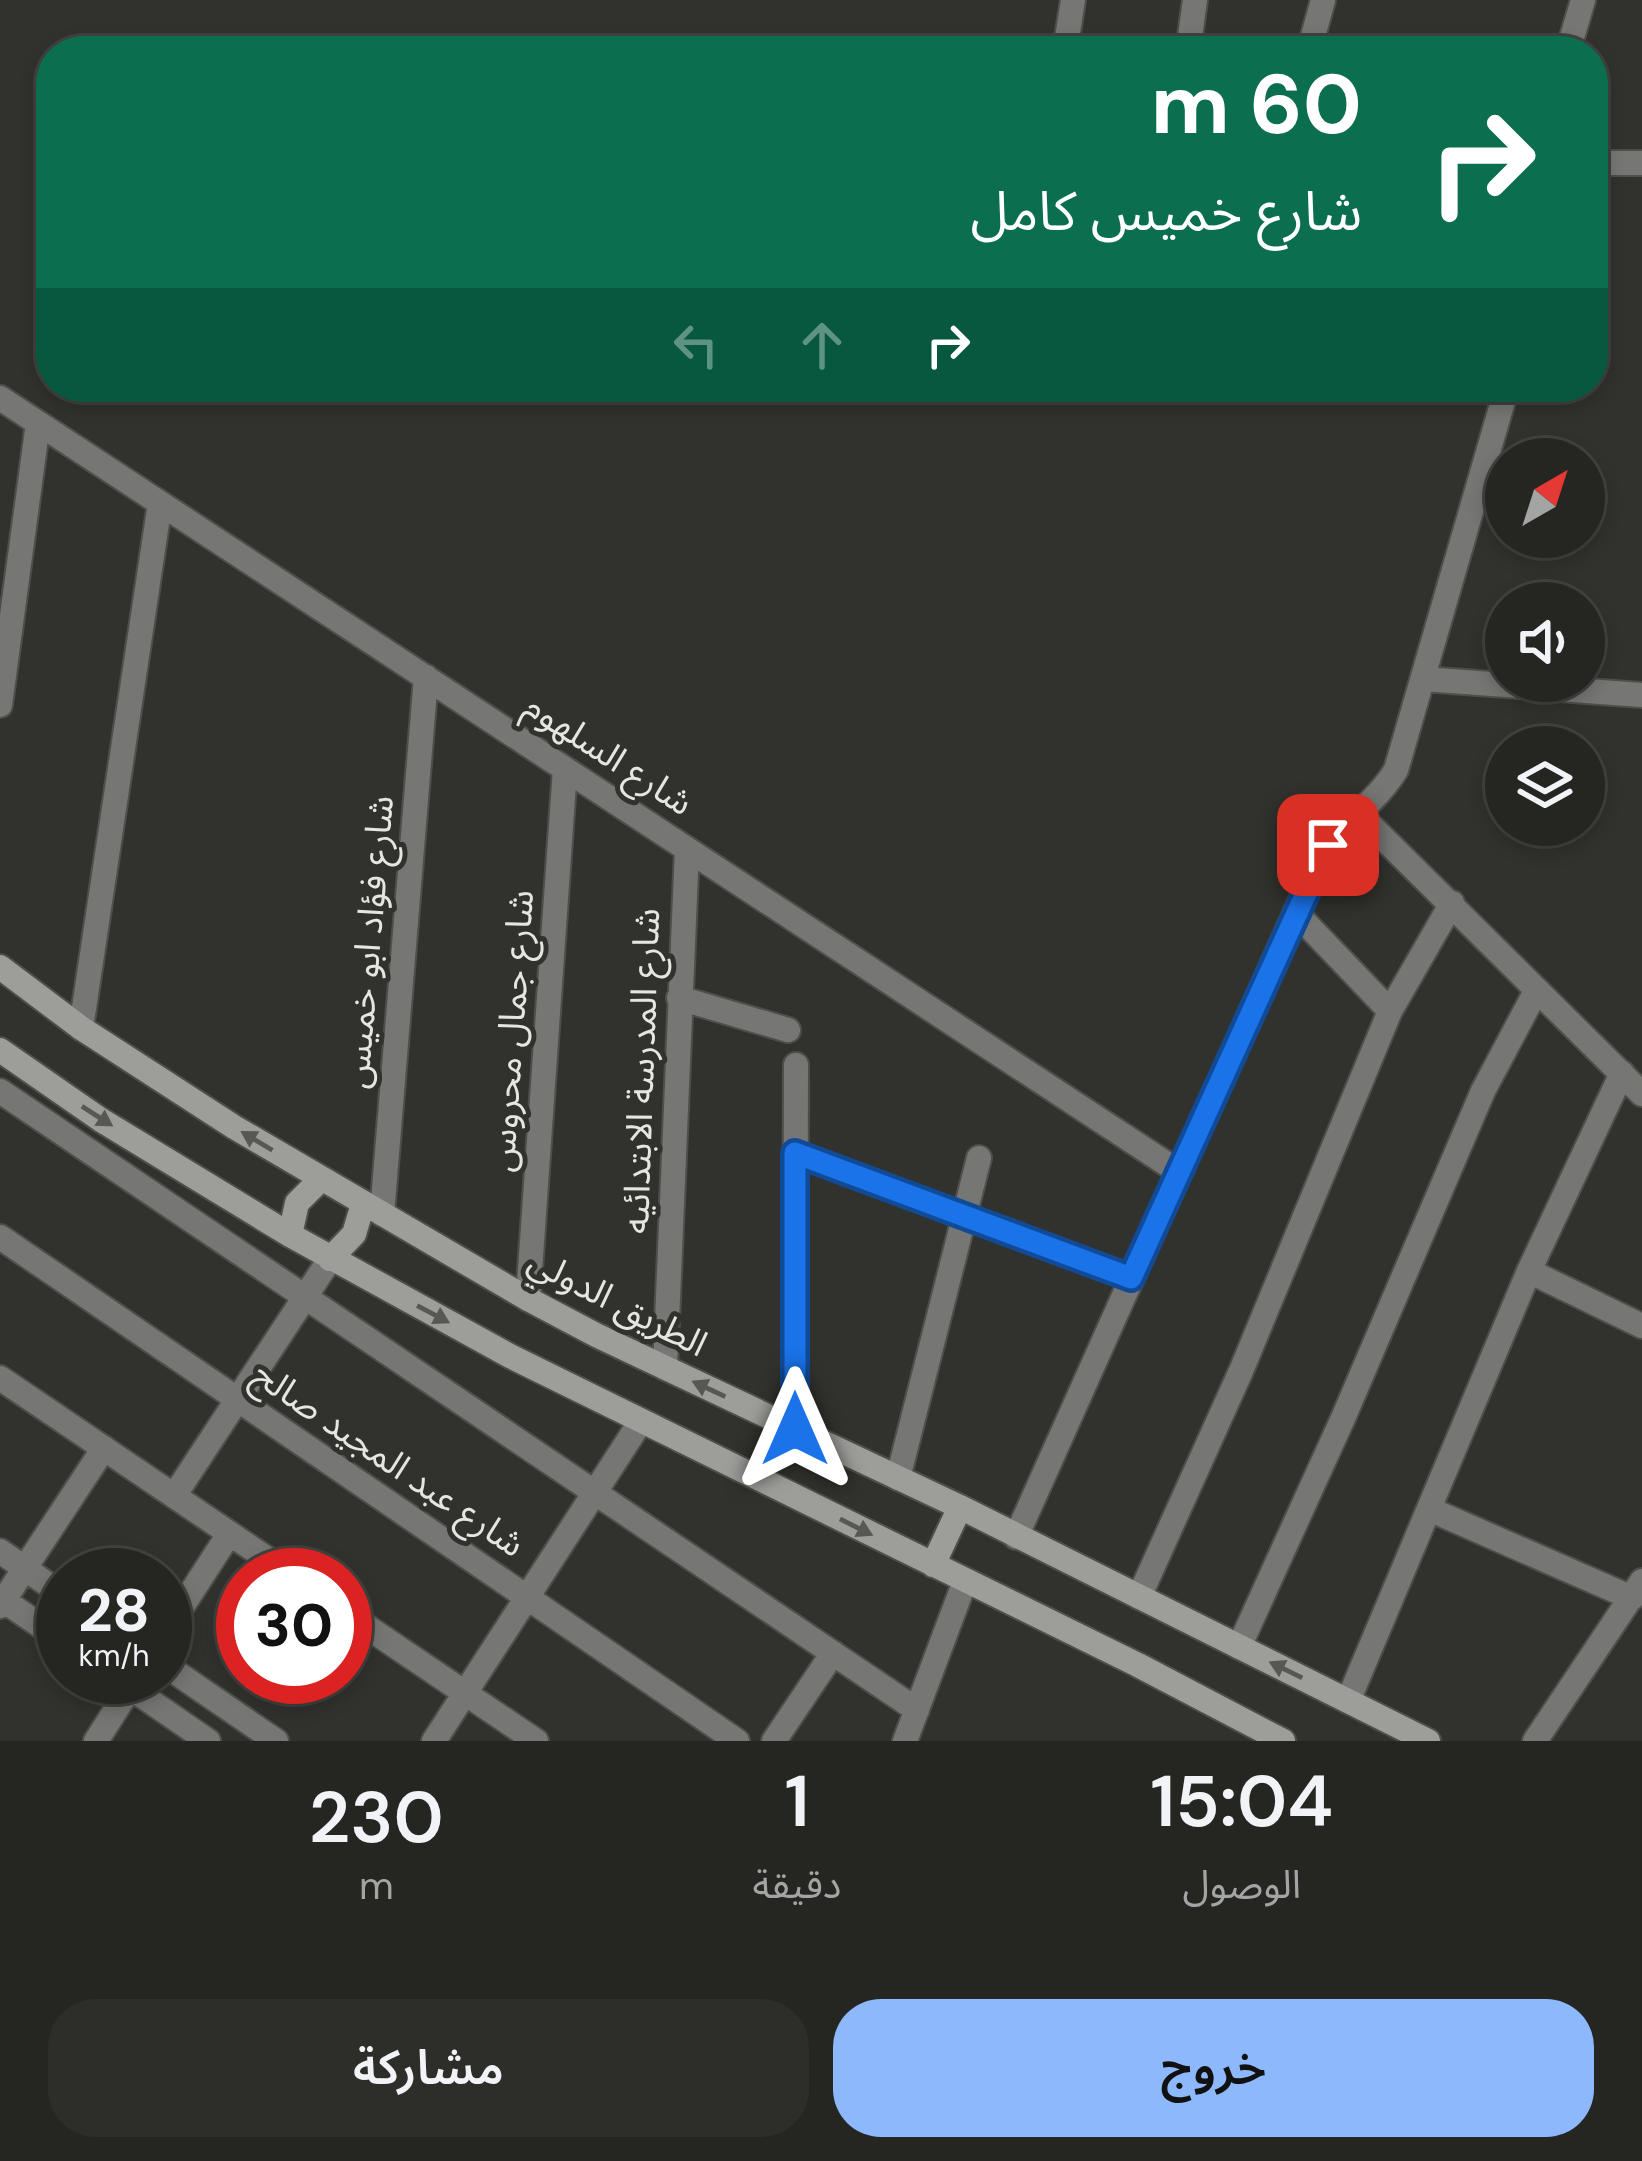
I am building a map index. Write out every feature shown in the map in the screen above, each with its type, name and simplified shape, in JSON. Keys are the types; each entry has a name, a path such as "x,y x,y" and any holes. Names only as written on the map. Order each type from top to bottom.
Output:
{"street":[{"path":"1067,36 1073,0"},
{"path":"1190,36 1196,0"},
{"path":"1314,36 1323,0"},
{"path":"1572,36 1583,0"},
{"path":"1608,163 1642,164"},
{"name":"شارع السلهوم","path":"0,398 1179,1172"},
{"path":"1016,1537 1328,845 1396,770 1504,402"},
{"path":"0,705 38,423"},
{"path":"81,1028 160,503"},
{"name":"شارع فؤاد ابو خميس","path":"372,1209 426,677"},
{"path":"1423,679 1642,695"},
{"name":"شارع جمال محروس","path":"528,1299 566,769"},
{"path":"1359,814 1642,1094"},
{"name":"شارع المدرسة الابتدائيه","path":"665,1368 687,849"},
{"path":"1139,1597 1241,1371 1390,1011 1452,903"},
{"path":"1296,913 1390,1011"},
{"name":"الطريق الدولي","path":"0,967 81,1028 321,1179 528,1299 960,1507 1428,1741"},
{"path":"1239,1647 1483,1091 1536,991"},
{"path":"679,998 788,1030"},
{"path":"3,1059 290,1235 510,1356 1283,1741"},
{"path":"795,1429 796,1064"},
{"path":"1348,1701 1529,1271 1622,1073"},
{"path":"0,1091 916,1709"},
{"path":"795,1153 1131,1278"},
{"path":"898,1478 979,1158"},
{"path":"290,1235 297,1203 321,1179"},
{"path":"174,1496 331,1258 372,1209"},
{"name":"شارع عبد المجيد صالح","path":"0,1237 737,1741"},
{"path":"1529,1271 1642,1326"},
{"path":"0,1378 251,1548"},
{"path":"434,1741 641,1421"},
{"path":"36,1624 1,1602 104,1448"},
{"path":"933,1565 960,1507"},
{"path":"1429,1509 1637,1590 1535,1741"},
{"path":"192,1592 230,1534"},
{"path":"0,1551 36,1577"},
{"path":"905,1741 965,1581"},
{"path":"372,1630 536,1741"},
{"path":"774,1741 833,1653"},
{"path":"192,1683 276,1741"},
{"path":"95,1741 114,1704"},
{"path":"159,1704 208,1741"}],"route":[{"path":"795,1429 795,1153 1131,1278 1328,845"}]}
